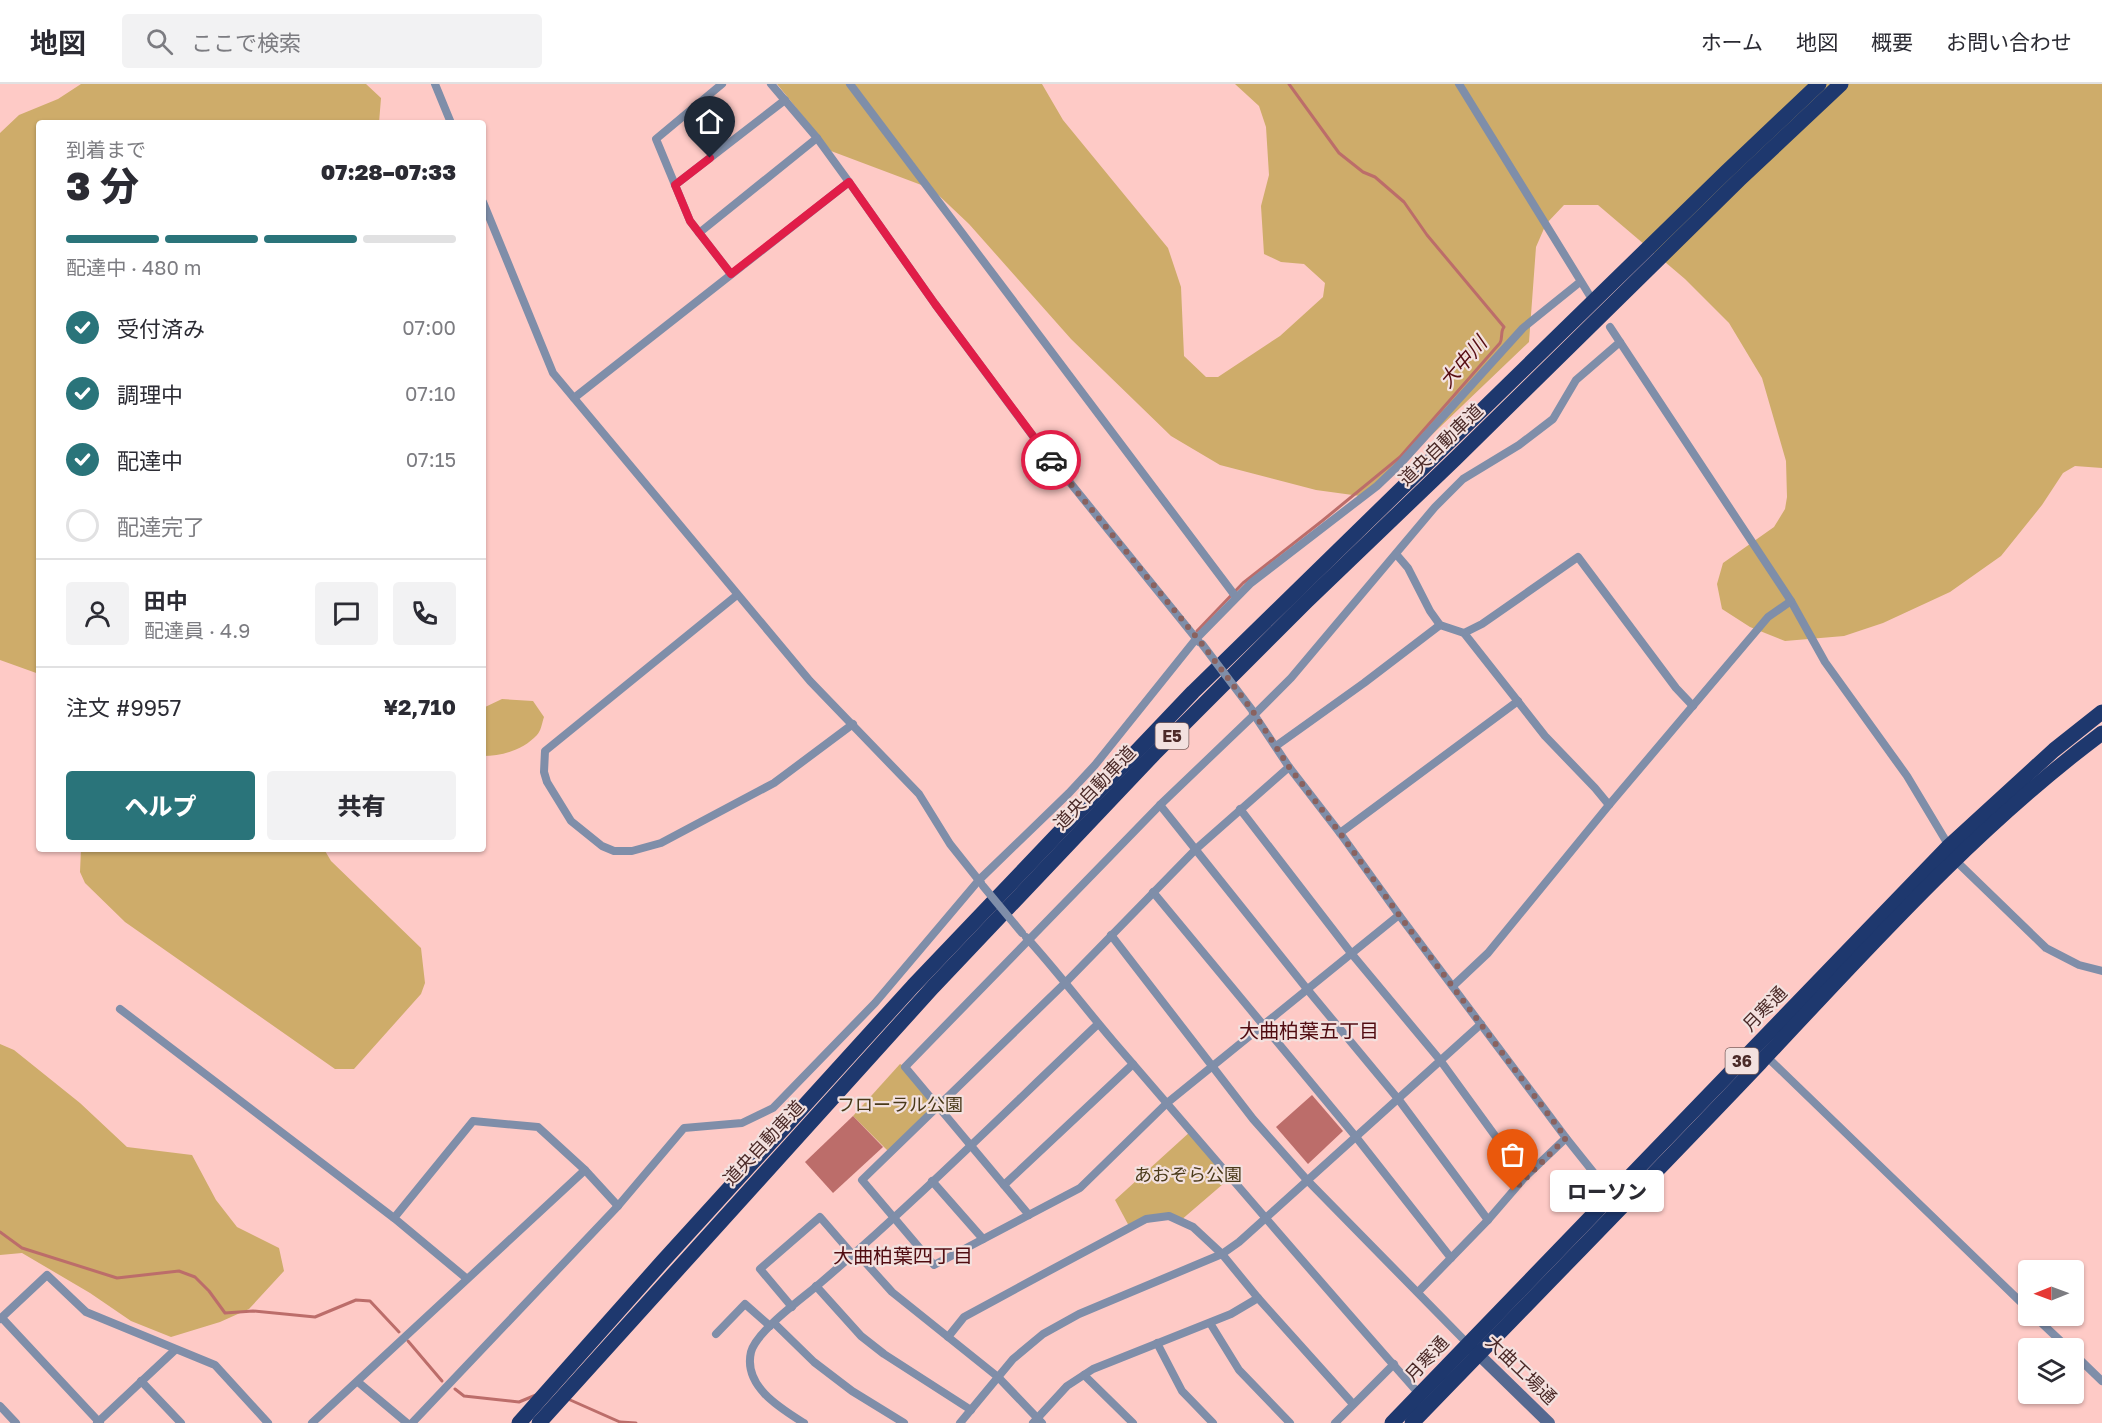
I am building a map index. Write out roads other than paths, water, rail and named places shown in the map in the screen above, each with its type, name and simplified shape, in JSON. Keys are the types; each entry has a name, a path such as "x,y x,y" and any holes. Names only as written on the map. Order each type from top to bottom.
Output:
{"highway":[{"name":"道央自動車道","path":"519,1423 913,986 1185,700 1819,84"},
{"name":"道央自動車道","path":"538,1423 933,987 1162,746 1298,609 1455,459 1740,179 1841,84"},
{"name":"月寒通","path":"1473,1349 1622,1207 1949,846 2054,750 2102,712"},
{"name":"月寒通","path":"1392,1423 1425,1400 1611,1196 1954,860 2060,764 2102,733"},
{"name":"月寒通","path":"1412,1423 1425,1400"}],"street":[{"path":"435,84 450,120"},
{"path":"722,84 656,139 690,221 731,274"},
{"path":"771,84 817,138 935,304 1038,443 1199,641 1253,712 1289,767 1399,915 1566,1138 1622,1207"},
{"path":"850,84 1236,597"},
{"path":"1459,84 1590,296"},
{"path":"675,185 785,100"},
{"path":"699,233 817,138"},
{"path":"574,398 849,182"},
{"path":"486,209 553,373 810,681 919,794 950,844 1022,933 1066,982 1098,1024 1265,1219 1425,1400"},
{"path":"358,1382 406,1422 618,1206 684,1128 742,1123 773,1108 875,1003 981,883 1070,793 1236,597 1377,486 1400,464 1523,328 1580,282"},
{"path":"1610,327 1791,601 1826,662 1907,776 1949,846 1954,860 2046,948 2079,966 2102,971"},
{"path":"1029,1215 905,1067 1160,805 1253,712 1291,678 1435,507 1463,479 1519,445 1553,419 1576,380 1620,342"},
{"path":"1396,554 1408,568 1430,611 1440,625 1464,633 1545,736 1595,788 1609,806"},
{"path":"1464,633 1482,624 1578,557 1676,688 1693,706"},
{"path":"737,595 545,751 544,772 547,782 571,821 602,846 614,851 632,851 661,843 774,783 853,724"},
{"path":"1453,986 1488,953 1768,617 1791,601"},
{"path":"1275,746 1364,683 1440,625"},
{"path":"1340,833 1518,701"},
{"path":"1289,767 1196,849 1066,982 862,1180 934,1265 1080,1188 1167,1103 1399,915"},
{"path":"1160,805 1399,1100 1488,1220"},
{"path":"1240,809 1351,953 1440,1060 1525,1177"},
{"path":"1153,892 1356,1137 1451,1258"},
{"path":"1111,935 1253,1119 1307,1180 1473,1349"},
{"path":"120,1009 394,1218 466,1278"},
{"path":"804,1423 766,1396 751,1373 751,1351 764,1332 893,1218 1098,1024"},
{"path":"960,1423 1012,1359 1043,1334 1078,1314 1222,1254 1265,1219 1481,1024"},
{"path":"1761,1051 2018,1299"},
{"path":"1004,1185 1133,1064"},
{"path":"394,1218 473,1120 538,1126 585,1170 618,1206"},
{"path":"1418,1293 1488,1220 1525,1177 1566,1138"},
{"path":"312,1423 585,1170"},
{"path":"932,1181 983,1239"},
{"path":"948,1337 964,1317 1146,1219 1169,1216 1193,1227 1222,1254 1258,1298 1353,1404"},
{"path":"792,1307 760,1269 820,1217 892,1293 998,1377 1038,1422 1067,1386 1093,1369 1231,1314 1258,1298"},
{"path":"175,1350 99,1422 1,1319 47,1275 86,1312 215,1365 268,1423"},
{"path":"816,1286 861,1336 884,1354 971,1410"},
{"path":"716,1334 745,1304 852,1391 904,1423"},
{"path":"1210,1323 1239,1370 1290,1423"},
{"path":"2045,1326 2057,1338"},
{"path":"1157,1343 1169,1370 1182,1391 1214,1423"},
{"name":"大曲工場通","path":"1473,1349 1549,1423"},
{"path":"1335,1423 1394,1364"},
{"path":"2084,1364 2102,1381"},
{"path":"1084,1375 1133,1423"},
{"path":"141,1381 181,1423"},
{"path":"0,1407 16,1423"}],"waterway":[{"name":"大中川","path":"1197,631 1243,583 1400,457 1500,343 1504,327 1427,235 1404,202 1375,177 1363,172 1339,153 1289,84"},
{"path":"0,1232 22,1248 117,1278 179,1271 195,1277 225,1313 253,1311 315,1317 356,1300 370,1301 399,1332"},
{"path":"408,1341 442,1381"},
{"path":"455,1389 464,1396 519,1402 536,1395"},
{"path":"568,1399 620,1422 636,1423"}],"place":[{"name":"ローソン","path":"1513,1191"}],"district":[{"name":"大曲柏葉五丁目","path":"1309,1031"},
{"name":"大曲柏葉四丁目","path":"903,1256"}],"park label":[{"name":"フローラル公園","path":"900,1105"},
{"name":"あおぞら公園","path":"1188,1175"}]}
